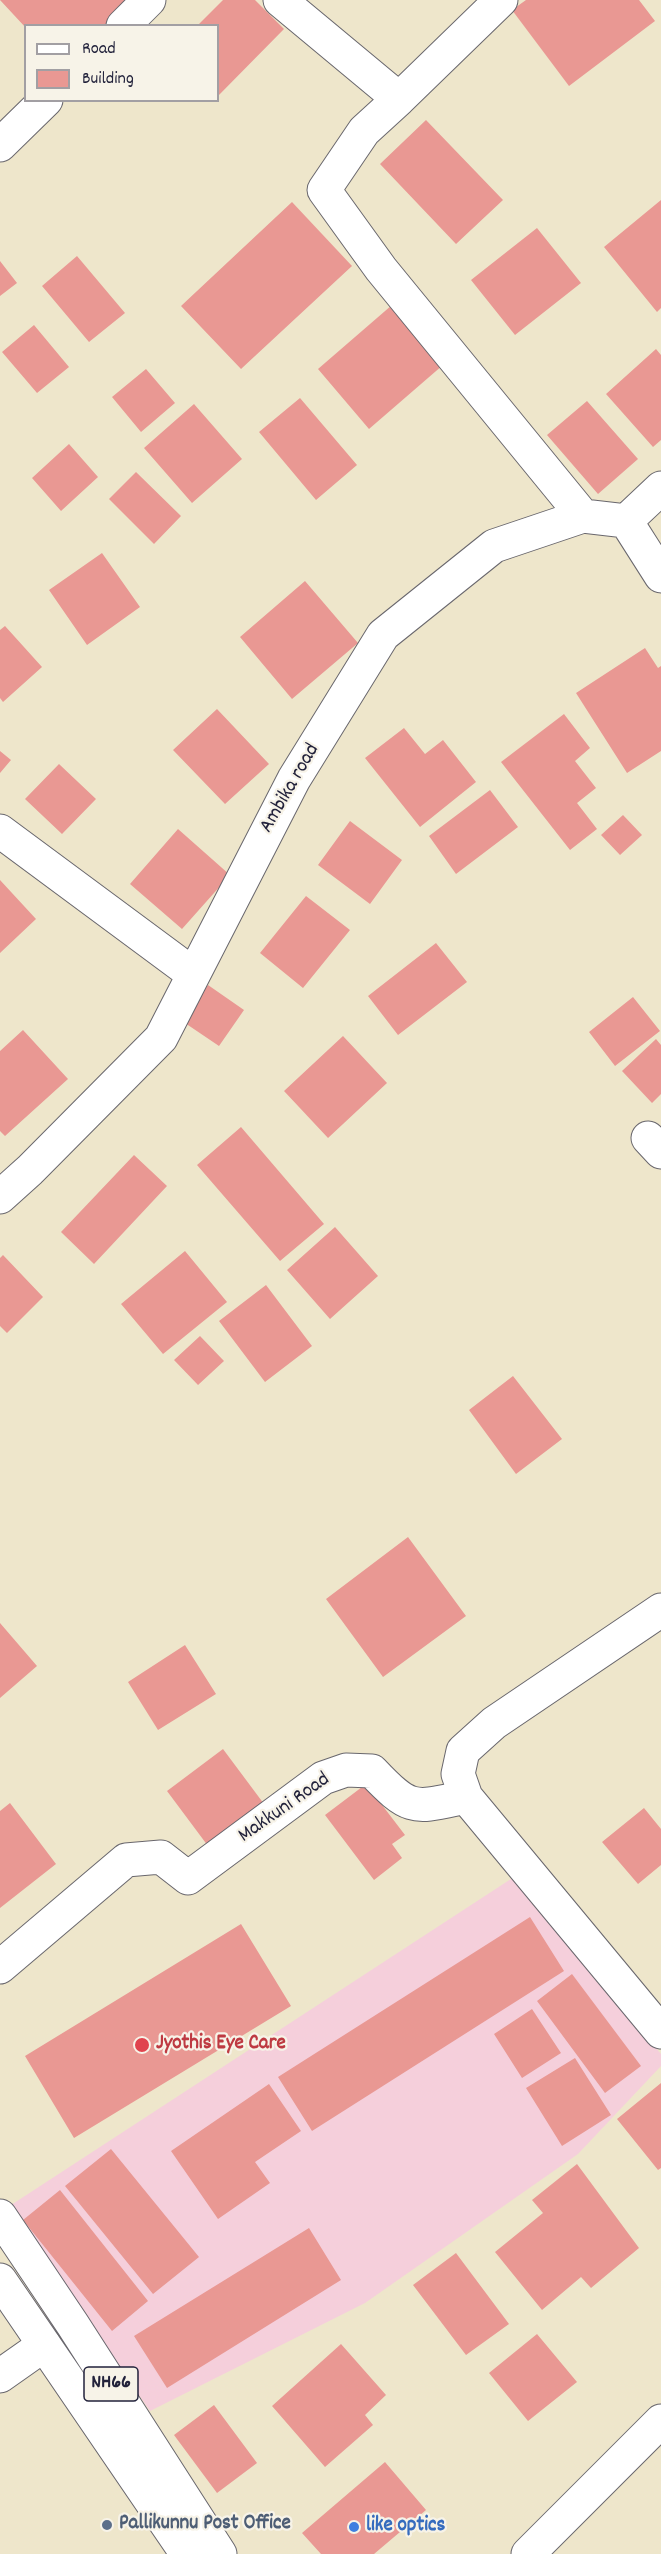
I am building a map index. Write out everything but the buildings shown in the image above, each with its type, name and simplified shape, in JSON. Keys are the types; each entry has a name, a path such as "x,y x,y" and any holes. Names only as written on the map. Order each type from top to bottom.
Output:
{"main road":[{"path":"125,24 149,0"},
{"path":"280,0 399,99"},
{"path":"501,0 364,131 324,190 381,268 583,516"},
{"path":"0,145 44,102"},
{"path":"661,488 626,521 661,576"},
{"name":"Ambika road","path":"0,1197 30,1170 161,1038 294,779 383,635 494,546 583,516 626,521"},
{"path":"0,831 193,974"},
{"path":"661,1610 494,1723 463,1751 458,1774 466,1797 661,2032"},
{"name":"Makkuni Road","path":"0,1967 126,1860 161,1857 188,1878 323,1778 331,1775 346,1770 372,1772 395,1796 420,1807 466,1797"},
{"name":"NH66","path":"0,2216 220,2554"},
{"name":"NH66","path":"0,2280 187,2554"},
{"path":"0,2376 73,2325"},
{"path":"528,2554 661,2421"}],"shaded area":[{"path":"514,1877 661,2054 661,2066 578,2154 365,2303 150,2411 8,2207"}],"place":[{"name":"Jyothis Eye Care","path":"142,2045"},
{"name":"Pallikunnu Post Office","path":"107,2525"},
{"name":"like optics","path":"354,2527"}]}
